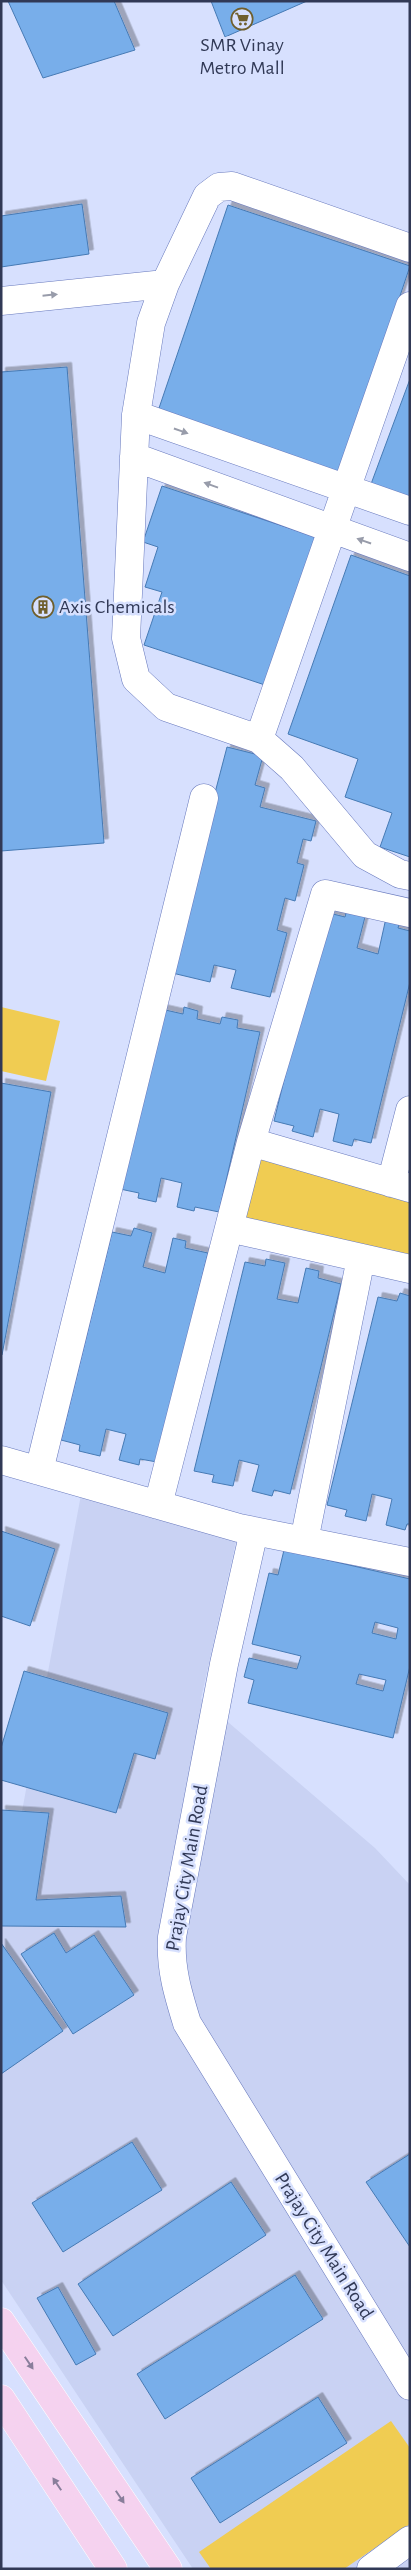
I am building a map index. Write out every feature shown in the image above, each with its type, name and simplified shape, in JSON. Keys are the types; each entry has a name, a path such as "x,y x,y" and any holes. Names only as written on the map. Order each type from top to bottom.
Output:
{"main road":[{"path":"1,2322 168,2569"},
{"path":"1,2399 113,2569"}],"street":[{"path":"410,248 232,186 219,187 206,196 165,284 151,323 136,415 126,638 136,678 166,707 259,739 292,768 365,855 400,874 410,876"},
{"path":"1,301 165,284"},
{"path":"259,739 410,306"},
{"path":"136,415 410,511"},
{"path":"134,457 410,557"},
{"path":"39,1471 204,798"},
{"path":"158,1505 251,1142 325,894 410,913"},
{"path":"251,1142 401,1185 410,1110"},
{"path":"229,1228 410,1269"},
{"path":"304,1541 361,1258"},
{"path":"1,1460 254,1531 410,1562"},
{"name":"Prajay City Main Road","path":"254,1531 224,1664 172,1937 171,1956 174,1982 187,2023 408,2379"},
{"path":"372,2569 410,2540"}],"shaded area":[{"path":"1,1007 60,1021 46,1081 1,1071"},
{"path":"251,1142 410,1188 410,1269 229,1228"},
{"path":"83,1484 239,1528 201,1699 375,1848 410,1885 410,2569 193,2569 1,2280 1,1924"},
{"path":"391,2421 410,2448 410,2524 344,2569 211,2569 199,2552"}],"building":[{"path":"8,1 114,1 135,50 43,78"},
{"name":"SMR Vinay Metro Mall","path":"211,1 307,1 225,37"},
{"path":"82,204 89,254 1,267 1,216"},
{"path":"228,205 410,266 340,475 157,414"},
{"name":"Axis Chemicals","path":"67,367 104,843 1,851 1,372"},
{"path":"410,379 410,499 371,484"},
{"path":"162,486 319,538 268,686 144,645 162,592 145,587 158,547 143,542"},
{"path":"351,555 410,576 410,857 380,847 392,813 345,797 358,759 288,734"},
{"path":"227,747 263,756 255,785 265,788 260,807 316,821 311,841 303,839 297,863 304,865 295,901 285,898 277,930 287,933 270,997 231,988 236,970 214,965 210,982 168,972"},
{"path":"347,909 366,913 357,948 378,954 386,918 400,921 398,928 410,931 410,982 371,1143 354,1139 352,1146 333,1141 339,1114 320,1109 313,1137 292,1131 294,1126 274,1121 325,912 345,917"},
{"path":"184,1007 198,1011 197,1019 220,1024 222,1017 238,1020 237,1028 260,1032 219,1212 195,1207 194,1211 177,1207 182,1183 161,1178 156,1202 138,1198 139,1193 120,1189 161,1009 183,1014"},
{"path":"1,1083 51,1092 2,1355 1,1355"},
{"path":"134,1228 152,1233 143,1267 165,1273 173,1238 186,1241 185,1248 208,1253 157,1462 140,1459 139,1465 119,1460 126,1434 106,1429 100,1456 79,1451 80,1445 61,1440 112,1232 131,1236"},
{"path":"266,1259 285,1263 277,1299 298,1303 306,1268 319,1271 318,1278 341,1284 290,1494 274,1490 272,1496 252,1491 259,1465 239,1460 233,1486 212,1482 214,1475 194,1471 245,1262 265,1266"},
{"path":"400,1293 410,1296 410,1524 407,1524 405,1530 386,1525 392,1499 372,1494 366,1521 345,1516 347,1510 327,1505 378,1297 397,1301"},
{"path":"1,1531 55,1549 30,1626 1,1616"},
{"path":"284,1550 410,1579 410,1666 393,1738 248,1703 254,1680 244,1677 249,1658 297,1669 301,1656 252,1644 269,1573 278,1575","holes":["375,1622 398,1628 396,1639 372,1633","359,1674 386,1680 383,1691 356,1684"]},
{"path":"24,1671 168,1713 155,1759 134,1753 116,1813 1,1780 1,1748"},
{"path":"1,1810 49,1813 36,1900 121,1896 126,1927 1,1926"},
{"path":"54,1933 66,1953 94,1935 134,1995 73,2034 21,1954"},
{"path":"1,1943 63,2031 1,2074"},
{"path":"132,2142 162,2190 63,2252 32,2203"},
{"path":"410,2154 410,2247 366,2182"},
{"path":"231,2182 266,2235 113,2336 78,2284"},
{"path":"295,2275 323,2319 165,2419 137,2374"},
{"path":"58,2287 96,2354 76,2365 37,2298"},
{"path":"318,2397 347,2443 220,2523 191,2478"}],"place":[{"name":"SMR Vinay Metro Mall","path":"242,19"},
{"name":"Axis Chemicals","path":"43,607"}]}
